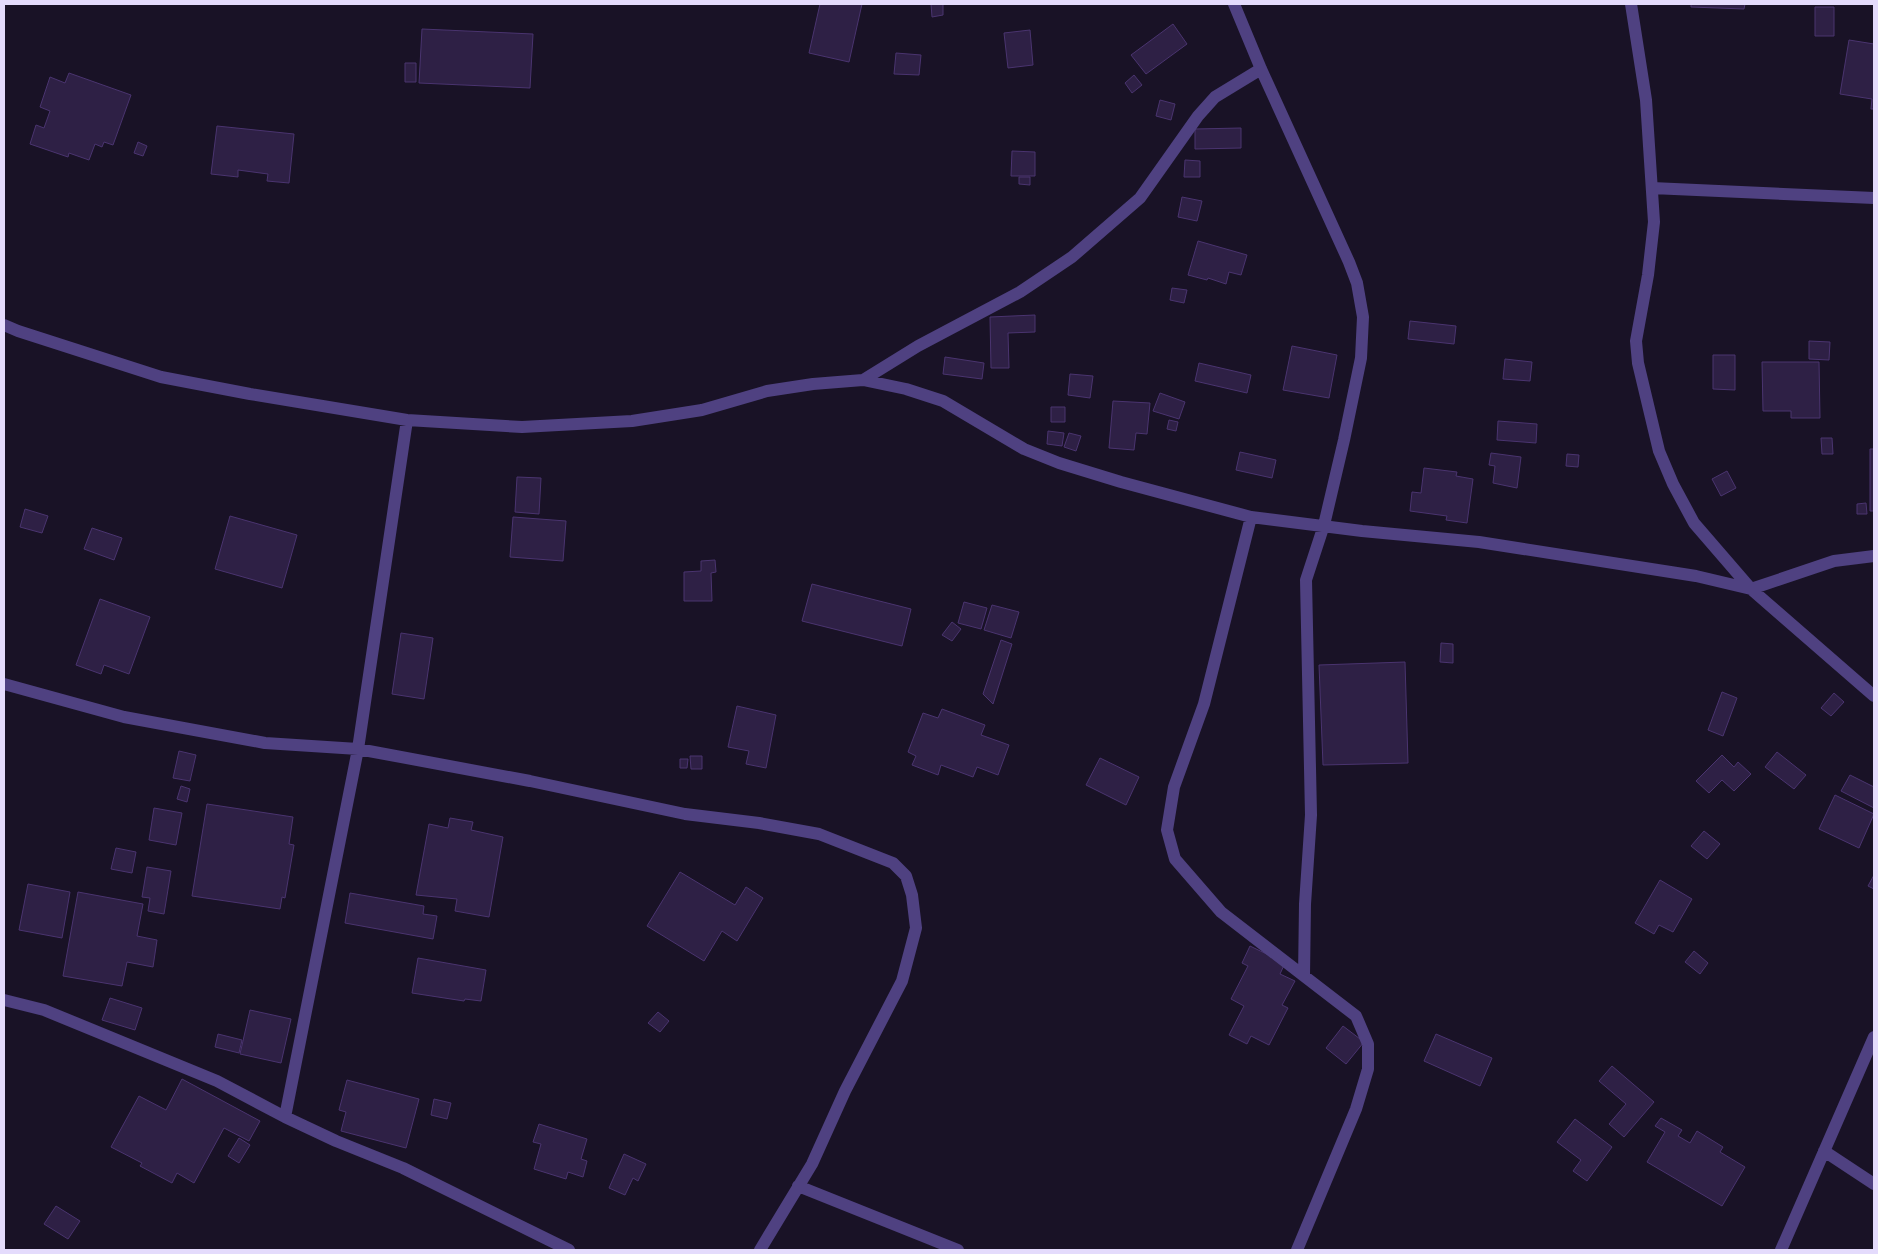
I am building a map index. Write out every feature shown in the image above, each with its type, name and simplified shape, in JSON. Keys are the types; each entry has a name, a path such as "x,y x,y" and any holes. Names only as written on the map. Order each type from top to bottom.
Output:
{"street":[{"path":"1234,4 1261,69 1349,262 1357,283 1362,317 1360,358 1344,440 1324,525 1306,580 1311,814 1305,904 1304,976"},
{"path":"1631,4 1646,100 1654,222 1648,275 1636,341 1638,363 1659,451 1673,484 1694,523 1751,588 1874,696"},
{"path":"863,380 918,346 1020,292 1072,257 1140,198 1198,116 1215,97 1261,69"},
{"path":"1652,188 1874,198"},
{"path":"4,325 162,377 250,394 408,420 522,426 632,421 702,410 767,391 813,384 863,380 906,389 943,401 1024,449 1059,463 1120,482 1252,517 1362,531 1479,542 1696,576 1751,588 1834,561 1874,556"},
{"path":"285,1116 358,750 408,420"},
{"path":"1252,517 1204,704 1174,788 1167,830 1175,859 1221,912 1356,1016 1368,1044 1368,1069 1356,1109 1297,1250"},
{"path":"4,684 124,717 265,743 358,750 530,782 685,814 759,823 819,834 893,863 906,876 912,895 916,928 902,982 845,1091 812,1164 760,1250"},
{"path":"4,1000 44,1010 217,1081 336,1141 404,1168 569,1250"},
{"path":"1781,1250 1874,1037"},
{"path":"1824,1151 1874,1184"},
{"path":"798,1186 958,1250"}],"building":[{"path":"820,4 862,4 849,62 809,53"},
{"path":"931,4 943,4 943,15 932,17"},
{"path":"1691,4 1745,4 1744,9 1691,7"},
{"path":"1815,7 1834,7 1834,36 1815,36"},
{"path":"1173,24 1187,44 1146,74 1131,55"},
{"path":"422,29 533,34 530,88 419,83"},
{"path":"1030,30 1033,65 1008,68 1004,33"},
{"path":"1849,40 1874,44 1874,109 1871,109 1872,99 1840,94"},
{"path":"896,53 921,55 919,75 894,74"},
{"path":"405,63 416,63 416,82 405,82"},
{"path":"69,73 131,95 113,145 104,142 102,147 95,144 89,160 69,153 68,157 30,144 36,125 44,128 50,111 40,107 50,77 65,83"},
{"path":"1134,75 1142,85 1132,93 1125,83"},
{"path":"1160,100 1175,104 1171,120 1156,116"},
{"path":"217,126 294,134 289,183 267,181 268,174 238,170 238,177 211,174"},
{"path":"1241,128 1241,148 1195,149 1195,129"},
{"path":"138,142 147,146 143,156 134,153"},
{"path":"1012,151 1035,152 1035,176 1011,176"},
{"path":"1185,160 1200,161 1200,177 1184,177"},
{"path":"1019,177 1030,177 1030,185 1019,184"},
{"path":"1182,197 1202,201 1197,221 1178,217"},
{"path":"1198,241 1247,255 1241,275 1229,272 1226,284 1208,278 1207,280 1188,275"},
{"path":"1172,288 1187,290 1184,303 1170,300"},
{"path":"1035,315 1035,332 1008,333 1009,368 991,368 990,317"},
{"path":"1410,321 1456,326 1454,344 1408,339"},
{"path":"1809,341 1830,342 1829,360 1809,359"},
{"path":"1292,346 1337,355 1329,398 1283,390"},
{"path":"1713,355 1735,355 1735,390 1713,389"},
{"path":"945,357 984,363 982,379 943,374"},
{"path":"1505,359 1532,362 1530,381 1503,379"},
{"path":"1762,362 1819,362 1820,418 1791,418 1791,411 1763,411"},
{"path":"1199,363 1251,375 1247,393 1195,381"},
{"path":"1070,374 1093,376 1090,398 1068,395"},
{"path":"1160,393 1185,402 1179,419 1153,411"},
{"path":"1113,401 1150,403 1147,434 1136,433 1134,450 1109,448"},
{"path":"1051,407 1065,407 1065,422 1051,422"},
{"path":"1169,420 1178,422 1176,431 1167,429"},
{"path":"1498,421 1537,424 1536,443 1497,440"},
{"path":"1048,431 1064,433 1062,446 1047,444"},
{"path":"1069,433 1081,436 1076,451 1064,447"},
{"path":"1821,438 1832,438 1833,454 1822,454"},
{"path":"1870,449 1874,449 1874,511 1870,511"},
{"path":"1240,452 1276,460 1272,478 1236,470"},
{"path":"1491,453 1521,457 1517,488 1493,483 1495,466 1489,465"},
{"path":"1567,454 1579,455 1578,467 1566,466"},
{"path":"1424,468 1457,472 1456,476 1473,479 1467,523 1446,520 1447,516 1410,511 1412,492 1421,493"},
{"path":"1727,471 1736,488 1721,496 1712,479"},
{"path":"517,477 541,478 539,514 515,512"},
{"path":"1866,503 1867,514 1857,514 1857,504"},
{"path":"25,509 48,516 42,533 20,527"},
{"path":"230,516 297,535 282,588 215,569"},
{"path":"513,517 566,521 563,561 510,557"},
{"path":"92,528 122,538 114,560 84,549"},
{"path":"715,560 716,572 711,573 712,601 684,601 684,572 701,571 701,561"},
{"path":"812,584 911,609 902,646 802,621"},
{"path":"100,599 150,617 129,674 104,665 101,674 76,665"},
{"path":"964,602 987,608 981,629 958,623"},
{"path":"992,605 1019,612 1011,638 984,630"},
{"path":"952,622 961,629 952,641 942,635"},
{"path":"401,633 433,638 424,699 392,694"},
{"path":"1001,640 1012,644 993,704 983,694"},
{"path":"1441,643 1453,644 1453,663 1440,662"},
{"path":"1405,662 1408,763 1323,765 1319,665"},
{"path":"1722,692 1737,698 1723,736 1708,730"},
{"path":"1834,693 1844,702 1831,716 1821,708"},
{"path":"737,706 776,715 766,768 746,764 749,751 728,747"},
{"path":"942,709 985,725 981,735 1009,745 998,775 977,767 973,777 941,765 938,775 912,765 916,756 908,752 923,713 938,718"},
{"path":"179,751 196,755 190,781 173,778"},
{"path":"1777,752 1806,775 1794,789 1765,767"},
{"path":"1722,755 1734,767 1738,762 1751,774 1734,791 1722,780 1709,793 1696,781"},
{"path":"690,756 702,756 702,769 691,769"},
{"path":"1100,758 1139,777 1126,805 1086,785"},
{"path":"680,759 688,759 687,768 680,768"},
{"path":"1850,775 1874,787 1874,808 1841,791"},
{"path":"181,786 190,789 187,802 177,799"},
{"path":"1835,795 1874,814 1859,848 1819,829"},
{"path":"207,804 293,817 289,844 294,845 285,898 282,897 280,909 192,896"},
{"path":"154,808 182,813 176,845 149,840"},
{"path":"450,818 473,822 471,830 503,837 489,917 455,911 457,899 416,895 429,824 448,828"},
{"path":"1704,831 1720,844 1707,859 1691,846"},
{"path":"116,848 136,852 132,873 111,869"},
{"path":"147,867 171,871 164,914 148,911 150,898 142,897"},
{"path":"680,872 735,905 746,887 763,898 737,941 722,931 704,961 647,926"},
{"path":"1874,875 1874,889 1868,886"},
{"path":"1660,880 1692,899 1673,932 1659,925 1654,934 1635,923"},
{"path":"28,884 70,892 62,938 19,930"},
{"path":"78,892 143,904 137,936 157,940 153,967 127,962 122,986 63,976"},
{"path":"350,893 424,906 423,914 437,916 433,939 345,923"},
{"path":"1250,946 1285,963 1280,974 1295,981 1282,1005 1288,1008 1269,1045 1251,1036 1247,1044 1229,1035 1244,1006 1231,999 1248,966 1242,963"},
{"path":"1694,951 1708,963 1700,974 1685,962"},
{"path":"418,958 486,970 481,1001 465,999 464,1001 412,993"},
{"path":"110,998 142,1008 135,1030 102,1020"},
{"path":"250,1010 291,1019 281,1063 240,1054"},
{"path":"658,1012 669,1021 660,1032 648,1023"},
{"path":"1343,1026 1364,1042 1346,1064 1326,1048"},
{"path":"218,1034 242,1040 239,1053 215,1047"},
{"path":"1436,1034 1492,1058 1480,1086 1424,1061"},
{"path":"1612,1066 1654,1102 1624,1137 1609,1124 1626,1104 1599,1081"},
{"path":"182,1079 260,1121 249,1141 224,1128 194,1183 177,1173 172,1183 140,1166 142,1163 111,1147 139,1096 166,1110"},
{"path":"347,1080 419,1099 406,1148 341,1131 346,1112 339,1110"},
{"path":"434,1099 451,1103 447,1119 431,1115"},
{"path":"1661,1118 1682,1130 1678,1136 1690,1143 1697,1131 1723,1147 1720,1152 1745,1167 1722,1206 1647,1162 1665,1132 1655,1126"},
{"path":"1575,1119 1612,1147 1587,1181 1573,1171 1581,1160 1557,1142"},
{"path":"539,1124 587,1139 581,1159 587,1161 583,1177 568,1172 566,1179 534,1169 541,1144 533,1142"},
{"path":"239,1138 250,1145 239,1163 228,1156"},
{"path":"624,1154 646,1164 638,1181 633,1178 625,1195 609,1188"},
{"path":"56,1206 80,1221 68,1239 44,1224"}]}
